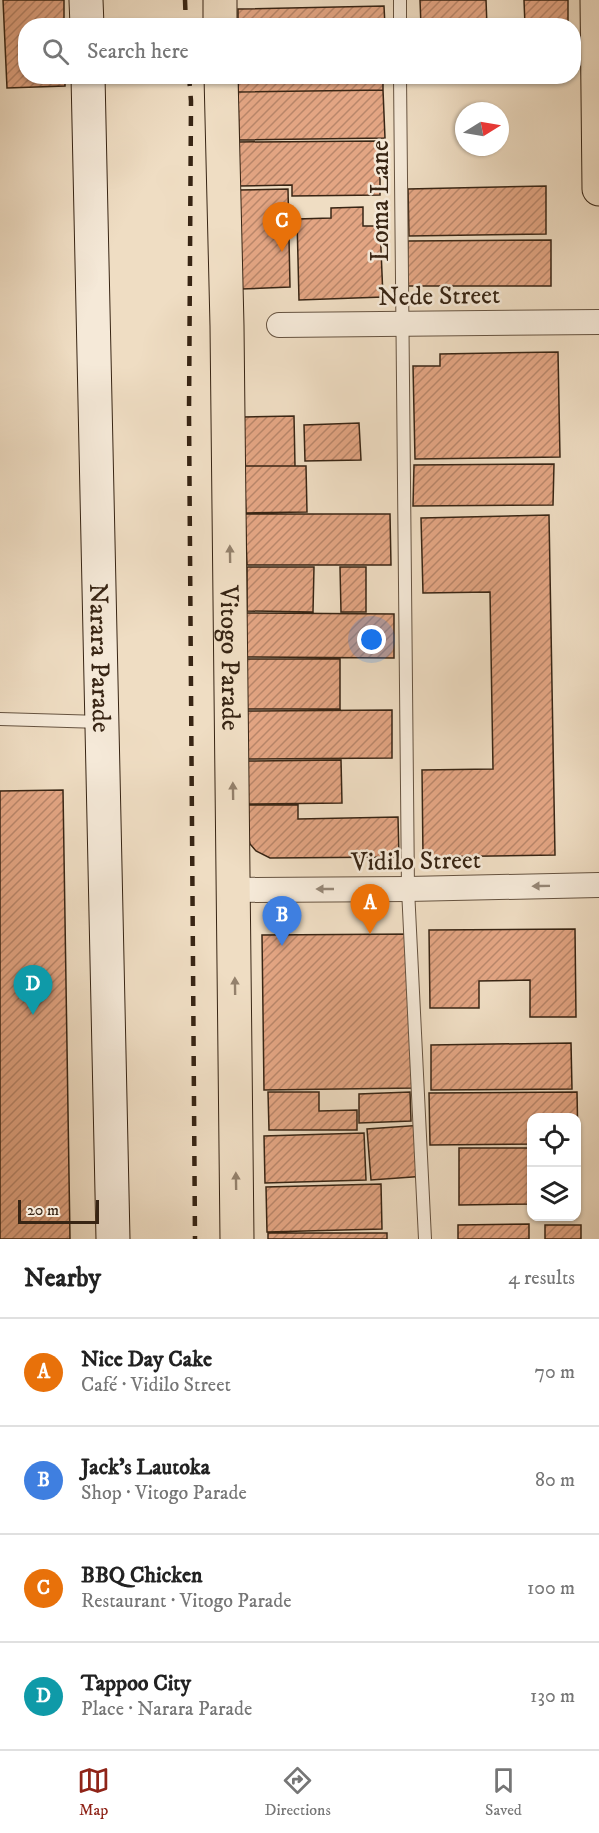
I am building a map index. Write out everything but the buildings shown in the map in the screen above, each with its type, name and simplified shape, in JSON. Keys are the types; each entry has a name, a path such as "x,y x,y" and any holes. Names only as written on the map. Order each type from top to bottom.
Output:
{"main road":[{"path":"86,0 87,18"},
{"path":"220,0 220,18"},
{"path":"597,0 599,189"},
{"name":"Narara Parade","path":"88,84 114,1239"},
{"name":"Vitogo Parade","path":"221,84 227,326 237,1239"}],"street":[{"name":"Nede Street","path":"279,326 599,322"},
{"name":"Vidilo Street","path":"234,890 599,885"}],"lane":[{"path":"400,0 400,18"},
{"name":"Loma Lane","path":"400,84 408,889 425,1239"},
{"path":"0,719 102,722"}],"railway":[{"path":"185,0 186,18"},
{"path":"190,84 189,413 195,1239"}],"place":[{"name":"BBQ Chicken","path":"282,252"},
{"name":"Nice Day Cake","path":"370,934"},
{"name":"Jack's Lautoka","path":"282,946"},
{"name":"Tappoo City","path":"33,1015"}]}
